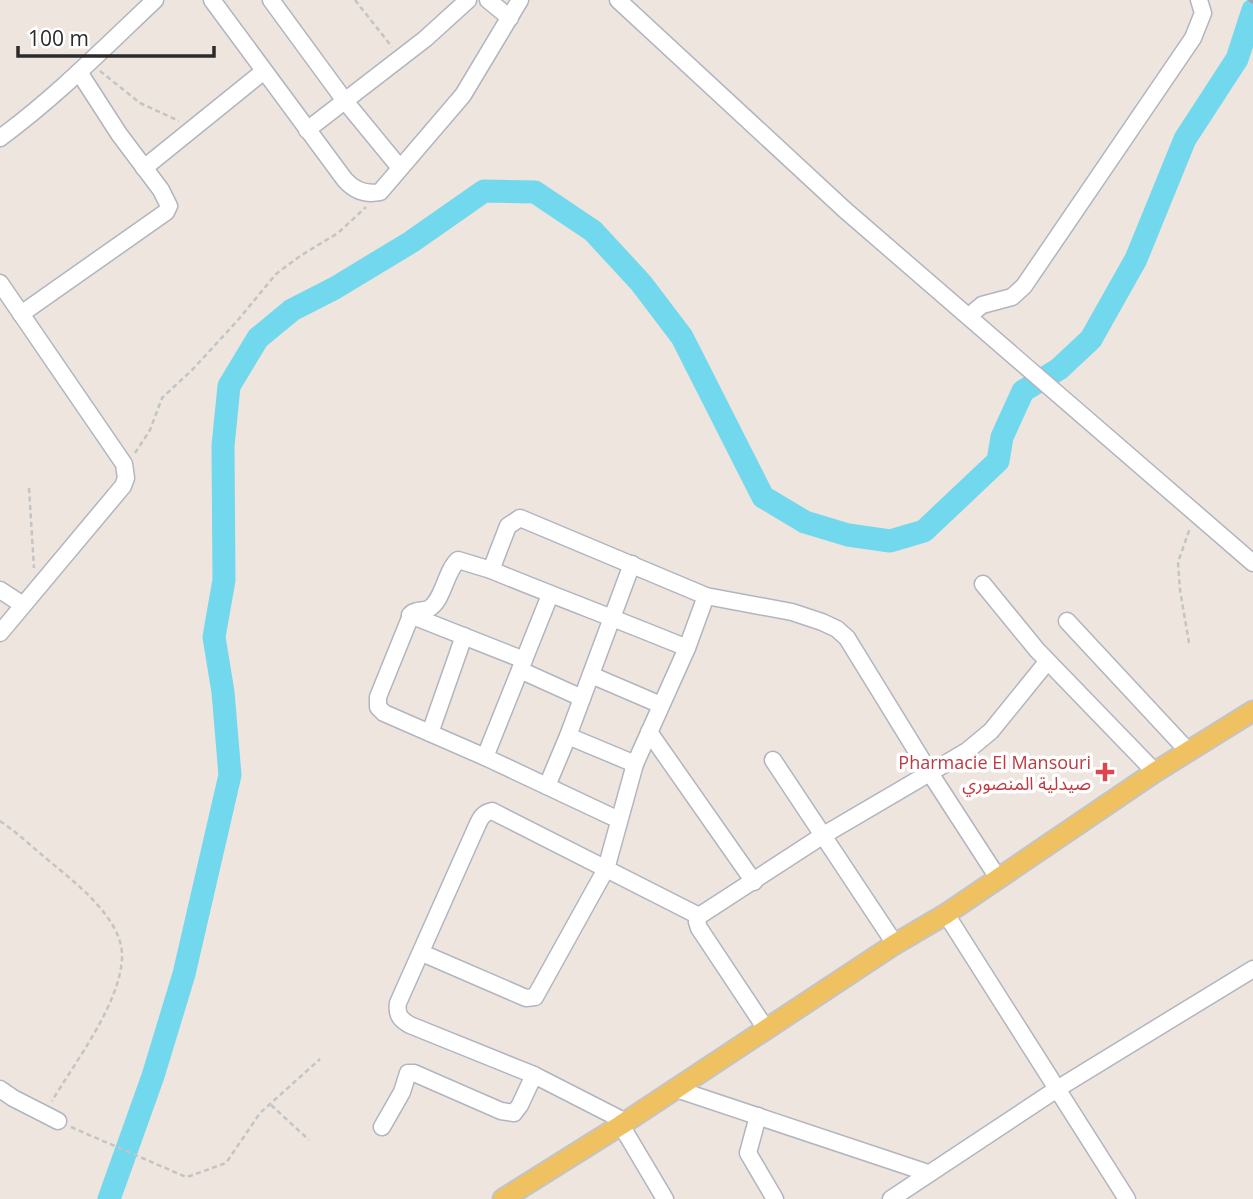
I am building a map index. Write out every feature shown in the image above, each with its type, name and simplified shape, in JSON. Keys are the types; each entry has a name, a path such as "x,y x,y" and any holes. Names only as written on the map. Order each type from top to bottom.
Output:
{"main road":[{"path":"503,1199 624,1123 895,944 946,914 1155,772 1253,711"}],"street":[{"path":"0,138 84,67 155,0"},
{"path":"212,0 349,185 366,193 380,192 463,95 520,0"},
{"path":"271,0 345,102 400,168"},
{"path":"307,130 401,58 468,0"},
{"path":"488,0 510,18"},
{"path":"618,0 845,210 1253,563"},
{"path":"969,316 985,303 1016,295 1024,286 1193,38 1203,13 1199,0"},
{"path":"21,314 166,212 169,206 119,134 84,67"},
{"path":"144,168 264,71"},
{"path":"0,282 125,467 126,478 123,486 0,633"},
{"path":"491,570 508,526 520,517 706,596 792,612 837,629 847,638 930,773 999,878"},
{"path":"619,820 384,713 378,707 381,688 410,615 416,610 429,608 436,602 447,575 458,560 613,617 687,649"},
{"path":"547,786 632,564"},
{"path":"983,583 1047,662 1155,772"},
{"path":"0,590 23,605"},
{"path":"485,757 551,595"},
{"path":"422,953 526,998 535,997 606,869 635,764 687,649 706,596"},
{"path":"410,615 464,636 582,698"},
{"path":"1067,621 1188,751"},
{"path":"430,733 464,636"},
{"path":"766,1029 699,928 699,916 822,836 968,751 991,731 1047,662"},
{"path":"591,675 661,705"},
{"path":"649,732 754,882"},
{"path":"568,736 635,764"},
{"path":"773,760 895,944"},
{"path":"665,1199 624,1123 534,1075 402,1021 398,1014 398,1003 481,816 486,812 492,811 699,916"},
{"path":"946,914 1127,1199"},
{"path":"891,1199 1057,1089 1253,969"},
{"path":"382,1128 402,1092 408,1073 414,1073 501,1111 514,1113 534,1075"},
{"path":"676,1088 928,1173"},
{"path":"0,1089 51,1118"},
{"path":"758,1116 748,1153 775,1199"}],"path":[{"path":"355,0 401,58"},
{"path":"84,67 140,103 193,128"},
{"path":"125,467 150,430 159,404 167,392 194,369 276,274 338,233 380,192"},
{"path":"29,488 36,590"},
{"path":"1189,643 1178,562 1195,512"},
{"path":"0,821 73,880 100,908 117,935 122,956 111,1002 51,1118 186,1177 226,1163 260,1113 320,1059"},
{"path":"271,1105 309,1140"}],"waterway":[{"path":"109,1199 153,1076 184,974 230,775 223,692 214,637 224,580 223,446 229,386 258,338 292,310 335,288 411,242 484,191 535,192 593,231 641,283 682,337 763,497 805,522 848,535 890,541 924,531 998,461 1002,437 1023,391 1059,369 1091,339 1136,259 1185,139 1237,59 1253,10"}],"place":[{"name":"Pharmacie El Mansouri صيدلية المنصوري","path":"1105,772"}]}
